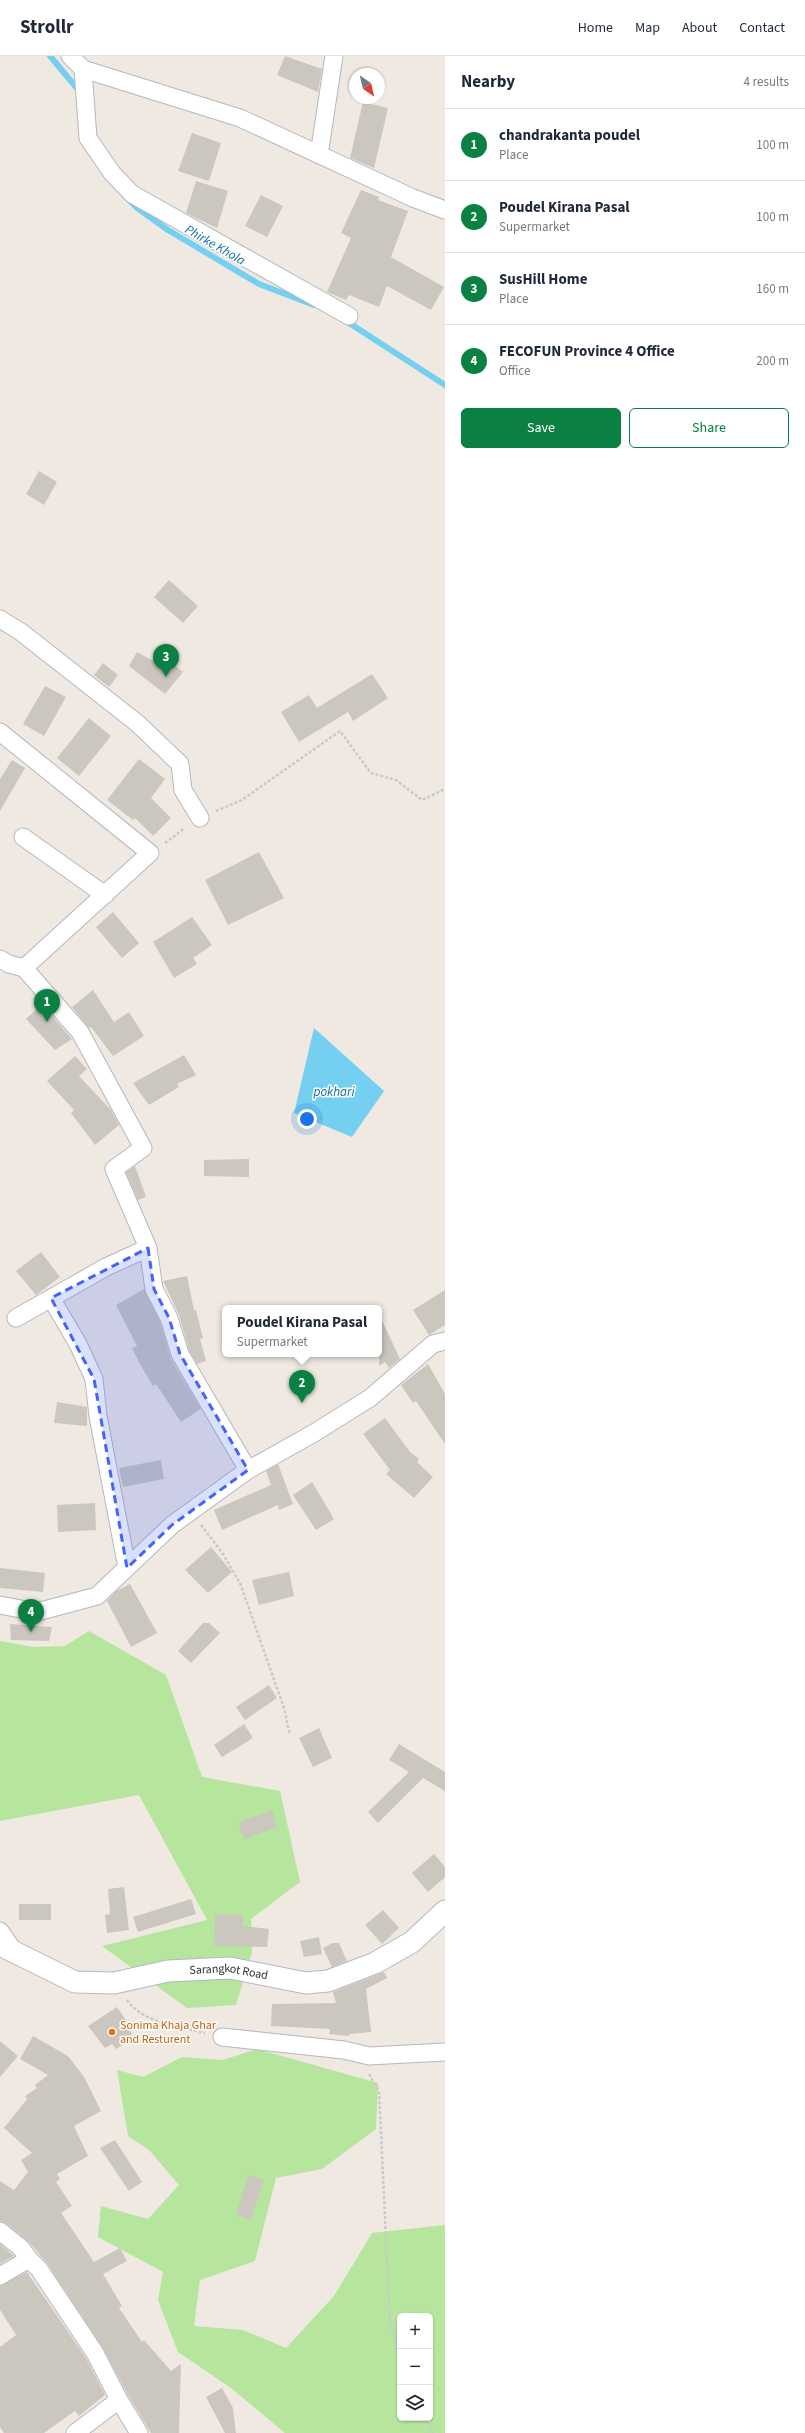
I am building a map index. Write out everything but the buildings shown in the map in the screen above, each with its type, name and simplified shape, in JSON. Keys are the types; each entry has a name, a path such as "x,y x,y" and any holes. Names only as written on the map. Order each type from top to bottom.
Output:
{"street":[{"path":"70,56 83,69 240,118 413,198 445,210"},
{"path":"319,155 334,56"},
{"path":"83,69 88,138 112,173 132,194 349,316"},
{"path":"0,619 21,632 137,723 180,764 184,790 200,818"},
{"path":"0,732 150,853 24,968"},
{"path":"23,837 105,895"},
{"path":"0,959 9,964 24,968 80,1032 143,1148 114,1169 148,1248 154,1289 169,1318 180,1354 248,1470"},
{"path":"16,1318 51,1298 148,1248"},
{"path":"51,1298 78,1344 94,1379 98,1416 127,1568"},
{"path":"0,1605 37,1612 97,1596 172,1525 248,1470 314,1433 370,1398 433,1344 445,1341"},
{"name":"Sarangkot Road","path":"8,1950 76,1982 114,1983 168,1971 230,1968 306,1983 328,1980 354,1973 387,1956 412,1942 445,1911"},
{"path":"0,1931 8,1950"},
{"path":"222,2037 344,2050 369,2056 445,2052"},
{"path":"0,2231 21,2248 39,2269 95,2353 119,2400 139,2433"},
{"path":"0,2276 29,2259"},
{"path":"75,2433 119,2400"}],"path":[{"path":"150,853 200,818 242,800 340,731 371,773 396,780 422,800 445,789"},
{"path":"191,1512 223,1554 240,1583 284,1708 290,1735"},
{"path":"114,1983 134,2010 153,2019 222,2037"},
{"path":"369,2056 366,2069 379,2090 390,2324 397,2341"},
{"path":"428,2421 433,2433"}],"highlighted area":[{"path":"148,1248 154,1289 169,1318 180,1354 248,1470 172,1525 127,1568 94,1379 51,1298"}],"green space":[{"path":"89,1631 166,1675 202,1777 280,1791 300,1882 251,1919 252,1952 236,2005 187,2008 102,1946 207,1920 139,1795 0,1821 0,1641 33,1647 65,1646"},
{"path":"257,2049 378,2083 376,2129 322,2169 276,2178 255,2261 200,2280 194,2326 243,2330 286,2348 334,2296 372,2233 445,2225 445,2433 285,2433 231,2388 178,2352 158,2300 163,2272 98,2237 101,2206 148,2219 179,2185 149,2150 128,2136 117,2070 143,2077 182,2057 223,2060"}],"water":[{"name":"pokhari","path":"314,1028 384,1091 352,1137 294,1113"}],"waterway":[{"name":"Phirke Khola","path":"50,56 81,93"},
{"name":"Phirke Khola","path":"127,198 136,207 168,230 259,284 314,305"},
{"name":"Phirke Khola","path":"346,321 445,385"}],"place":[{"name":"SusHill Home","path":"166,677"},
{"name":"chandrakanta poudel","path":"47,1022"},
{"name":"Poudel Kirana Pasal","path":"302,1403"},
{"name":"FECOFUN Province 4 Office","path":"31,1632"},
{"name":"Sonima Khaja Ghar and Resturent","path":"112,2032"}]}
